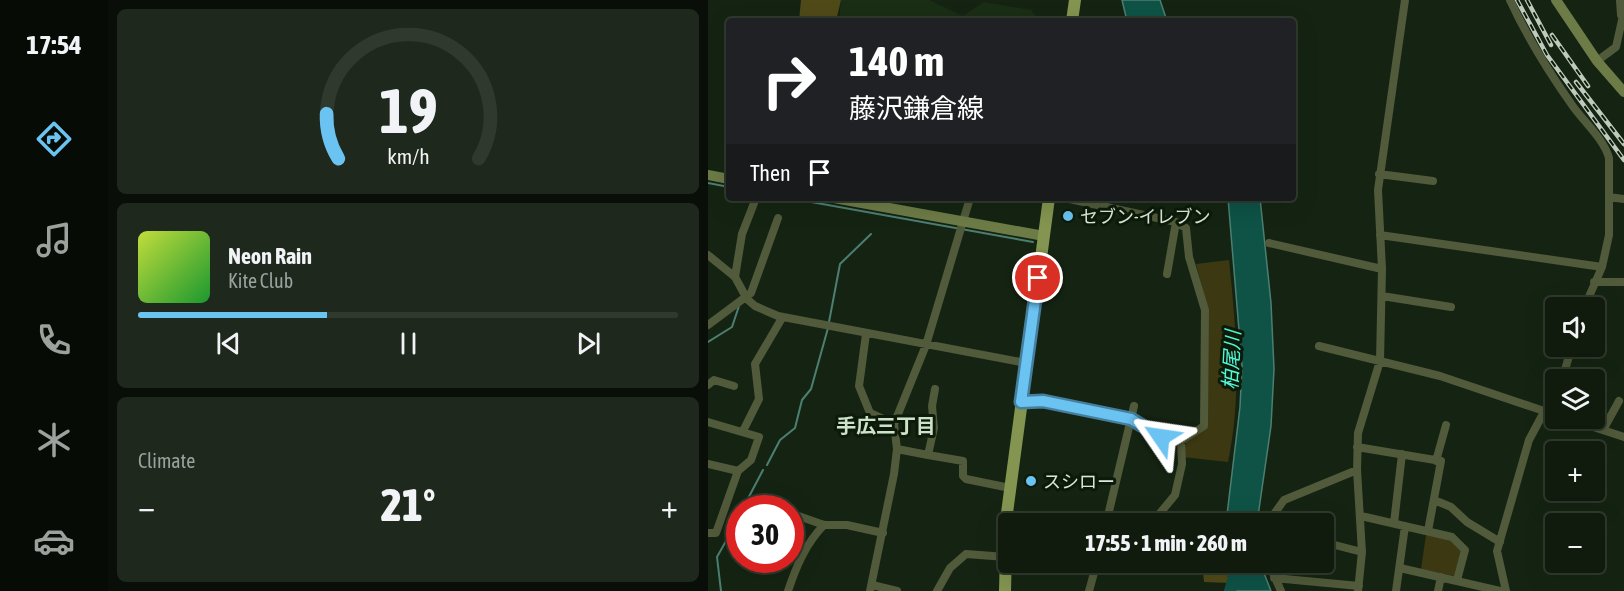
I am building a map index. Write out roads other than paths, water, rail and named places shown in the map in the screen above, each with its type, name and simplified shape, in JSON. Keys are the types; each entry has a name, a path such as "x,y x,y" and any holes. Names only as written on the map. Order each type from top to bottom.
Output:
{"main road":[{"path":"1072,18 1075,0"},
{"path":"1009,513 1021,402 1049,201"},
{"path":"1005,591 1006,573"}],"street":[{"path":"1274,578 1359,588 1362,552 1357,470 1359,425 1380,361 1382,269 1379,174 1405,0"},
{"path":"1510,0 1549,71 1586,126 1604,146 1609,158 1609,235 1602,267 1588,297"},
{"path":"1556,0 1597,61 1624,92"},
{"path":"1597,61 1620,48 1620,0"},
{"path":"1621,23 1624,11"},
{"path":"1379,174 1433,182"},
{"path":"708,175 726,178"},
{"path":"1609,197 1624,199"},
{"path":"735,277 742,234 755,201"},
{"path":"850,201 1044,236"},
{"path":"897,591 871,588 897,449 894,424 926,345 969,201"},
{"path":"1021,402 1043,401 1131,419 1152,433 1181,441 1204,426 1205,310 1190,257 1188,232 1184,225 1176,222 1079,201"},
{"path":"708,325 747,298 778,218"},
{"path":"1167,274 1176,222"},
{"path":"1380,235 1602,267"},
{"path":"1269,243 1382,269"},
{"path":"708,255 712,262 735,277 747,298 755,306 782,318 1026,363"},
{"path":"1594,282 1624,282"},
{"path":"1382,296 1451,307"},
{"path":"743,431 759,399 754,364 782,318"},
{"path":"866,334 860,391 870,413 894,424"},
{"path":"1319,346 1440,376 1545,412"},
{"path":"708,385 714,380 734,386"},
{"path":"928,455 934,428 932,406 935,389"},
{"path":"1603,430 1619,401"},
{"path":"1109,513 1134,406"},
{"path":"1506,591 1497,551 1529,440 1545,418"},
{"path":"708,422 759,436 751,460 738,471 716,533 708,533"},
{"path":"1436,461 1446,426"},
{"path":"1600,429 1624,437"},
{"path":"1159,513 1175,495 1182,464 1181,441"},
{"path":"1358,447 1441,461 1428,531"},
{"path":"897,449 963,461 963,476 966,479 1010,488"},
{"path":"1394,523 1402,454"},
{"path":"708,464 738,471"},
{"path":"1275,513 1284,500 1357,470"},
{"path":"1434,500 1452,507 1467,522 1500,542"},
{"path":"1360,516 1452,537 1465,550 1457,580"},
{"path":"804,518 824,525 847,525 883,533"},
{"path":"788,591 794,571 810,541 824,525"},
{"path":"1396,591 1405,526"},
{"path":"1334,545 1362,552"},
{"path":"937,591 950,568 966,554 998,560"},
{"path":"1400,568 1500,591"},
{"path":"1089,591 1094,573"},
{"path":"1272,573 1281,591"},
{"path":"1438,591 1441,577"}],"water":[{"path":"1122,0 1160,0 1166,18 1126,18"},
{"path":"1228,201 1260,201 1271,303 1274,369 1271,426 1258,513 1227,513 1240,407 1242,366"},
{"path":"1229,573 1264,573 1271,591 1236,591"}],"waterway":[{"path":"708,183 726,186"},
{"path":"806,201 1033,242"},
{"path":"829,322 840,264 871,234"},
{"path":"708,342 732,327 739,306"},
{"path":"767,465 780,440 795,428 802,400 811,389 828,328"},
{"path":"750,495 763,470"},
{"path":"721,591 717,557 726,541"},
{"path":"1230,591 1234,578 1242,574"}],"railway":[{"path":"1517,0 1547,55 1624,160"},
{"path":"1527,0 1551,45"},
{"path":"1552,35 1588,86"},
{"path":"1576,82 1624,144"}],"place":[{"name":"セブン-イレブン","path":"1068,216"},
{"name":"スシロー","path":"1031,481"}],"district":[{"name":"手広三丁目","path":"886,425"}],"water label":[{"name":"柏尾川","path":"1231,360"}]}
